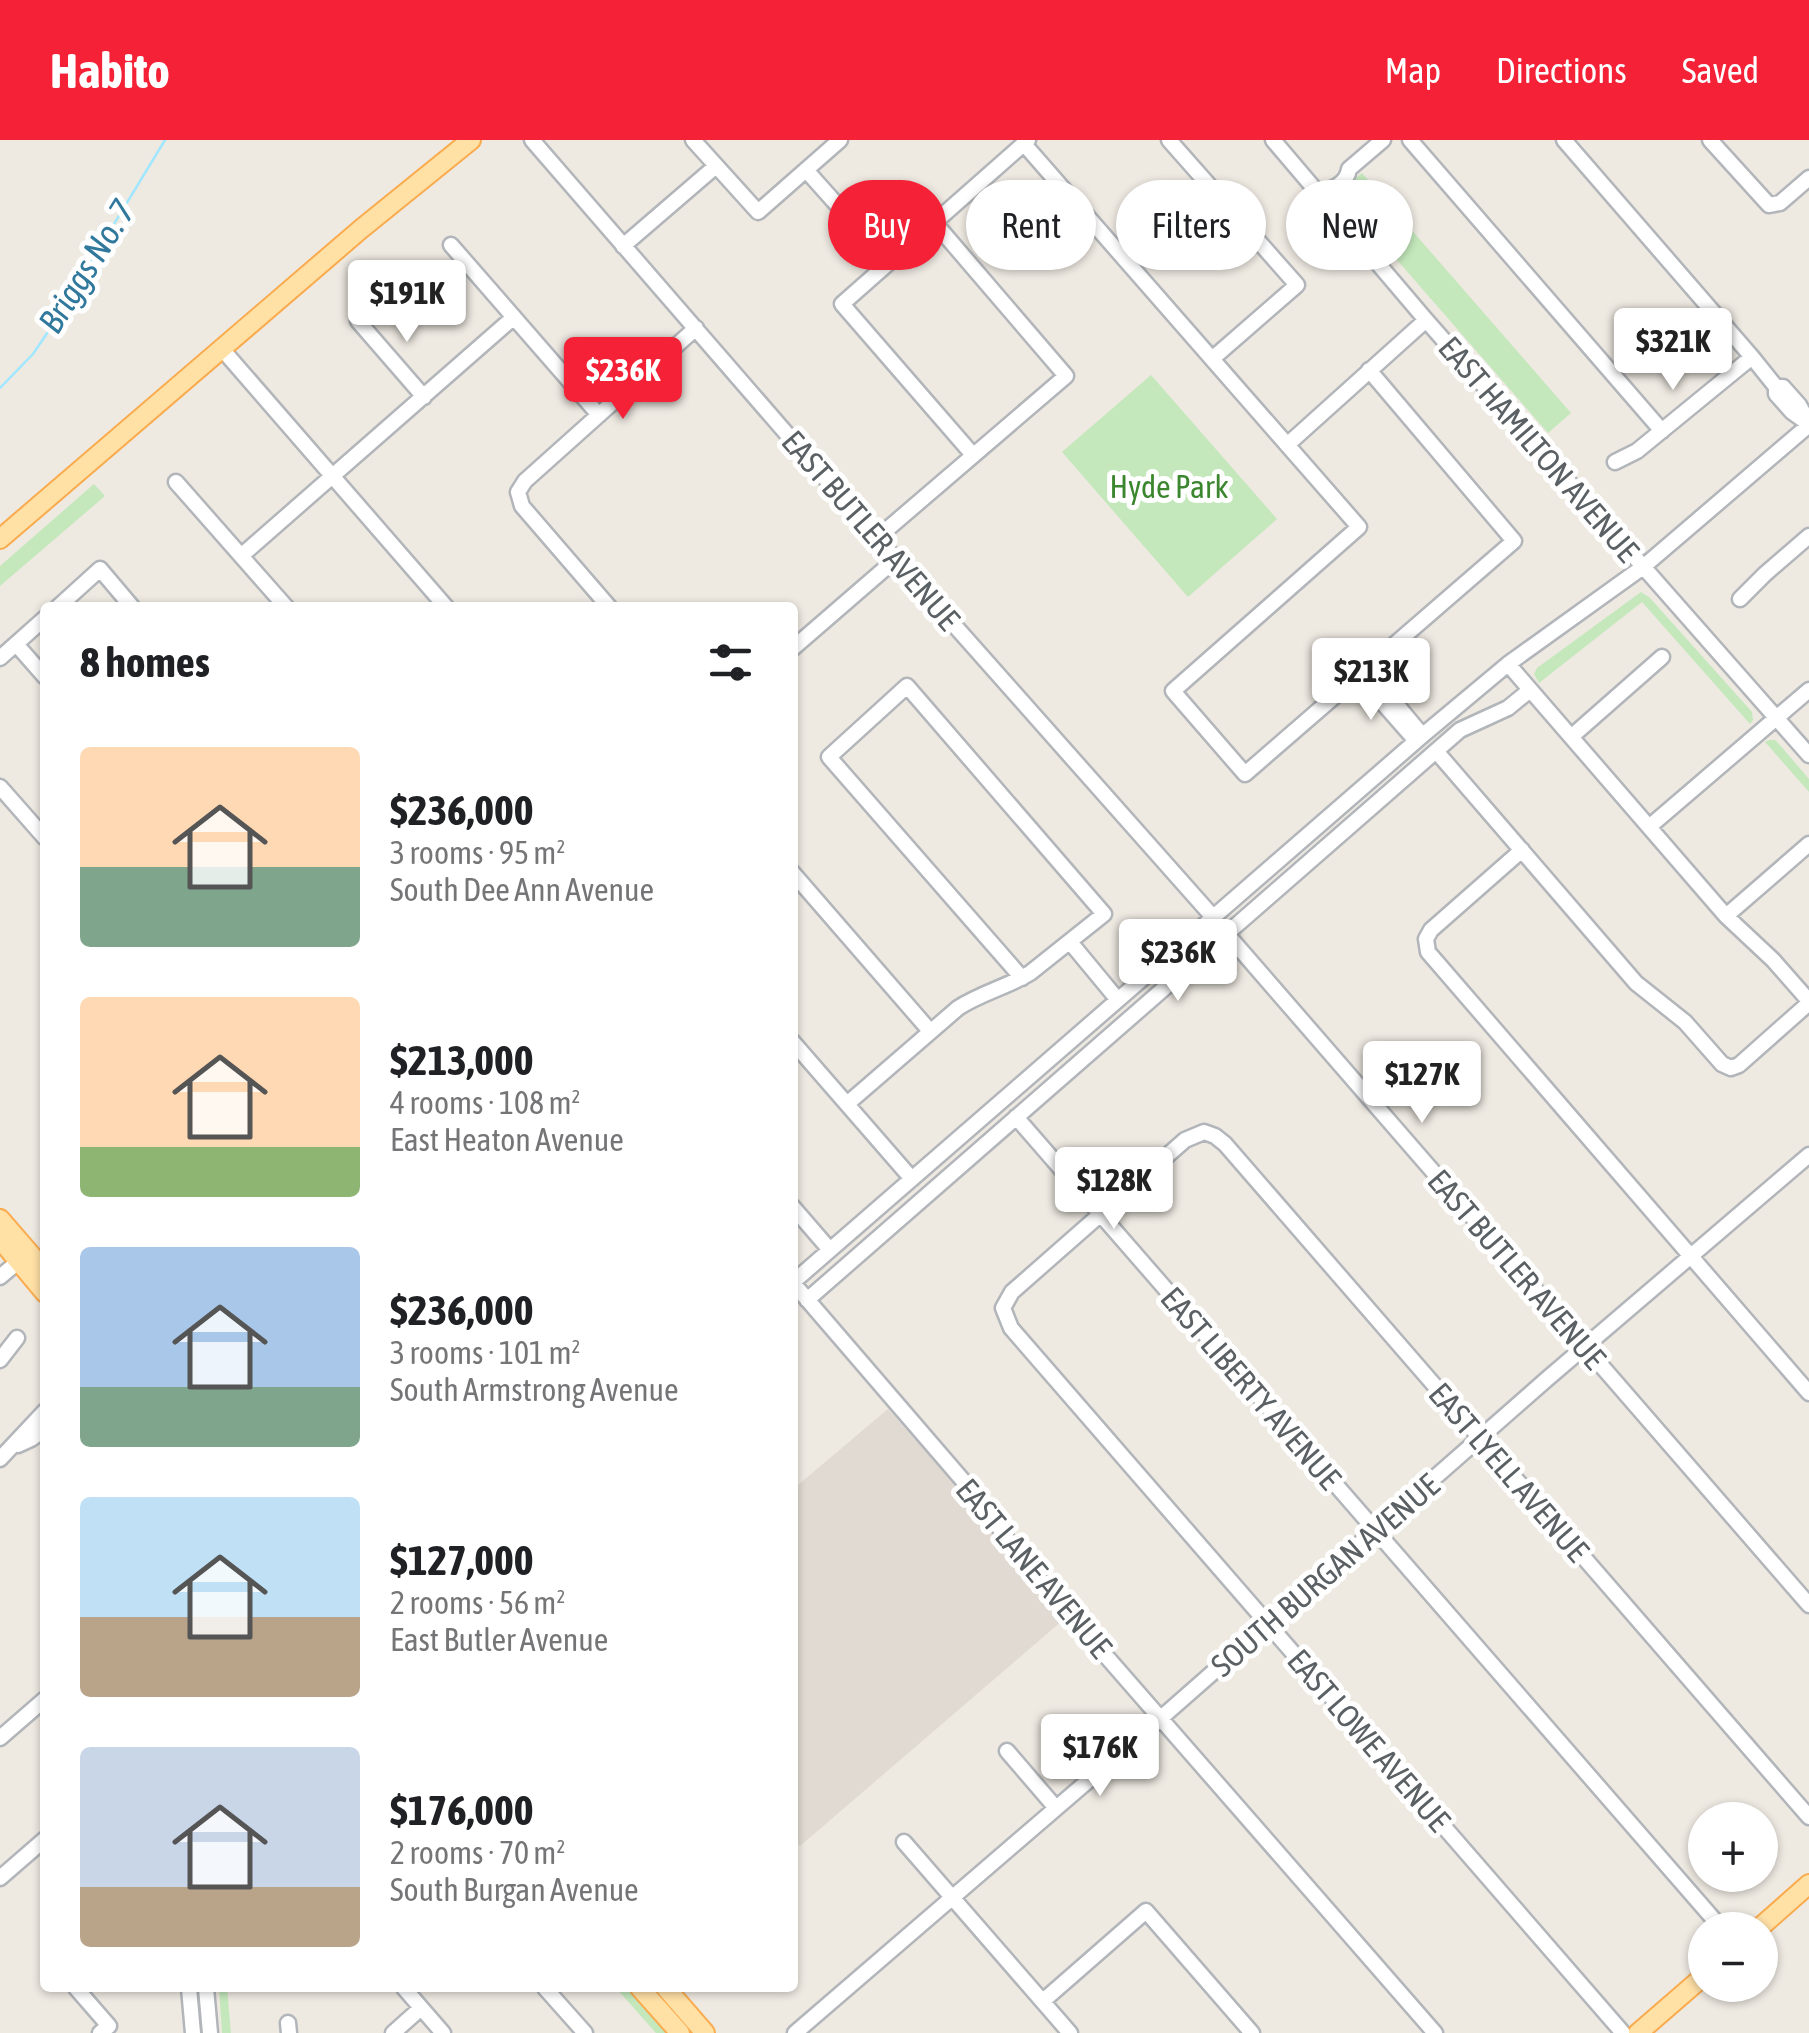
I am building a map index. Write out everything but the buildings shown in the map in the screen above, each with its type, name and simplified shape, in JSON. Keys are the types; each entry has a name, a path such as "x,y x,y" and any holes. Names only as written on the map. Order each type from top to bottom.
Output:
{"main road":[{"path":"0,540 361,229 471,140"},
{"path":"0,1219 35,1258"},
{"path":"0,1228 22,1254 35,1258"},
{"path":"0,1239 35,1258"},
{"path":"1777,1912 1809,1884"},
{"path":"1638,2033 1688,1990"},
{"path":"644,1992 680,2033"},
{"path":"669,1992 705,2033"}],"street":[{"name":"EAST BUTLER AVENUE","path":"532,140 1213,917"},
{"path":"693,140 758,212 840,140"},
{"path":"1170,140 1296,285 1212,359"},
{"name":"EAST HAMILTON AVENUE","path":"1273,140 1308,180"},
{"path":"1344,180 1349,169 1383,140"},
{"path":"1410,140 1662,431"},
{"path":"798,1279 1419,738 1508,664 1643,567 1809,424 1784,387 1776,387 1564,140"},
{"path":"1710,140 1765,202 1773,206 1809,178"},
{"path":"946,212 1026,142 1358,527 1172,691 1245,774 1514,541 1369,370"},
{"path":"623,246 716,166"},
{"path":"806,170 828,195"},
{"path":"877,538 1066,376 946,236"},
{"path":"450,245 599,415"},
{"path":"879,270 842,304 973,455"},
{"name":"EAST HAMILTON AVENUE","path":"1384,270 1809,756"},
{"path":"242,556 514,317"},
{"path":"1287,445 1426,320"},
{"path":"358,321 424,397"},
{"path":"605,602 522,506 518,492 525,480 696,328"},
{"path":"222,349 441,602"},
{"path":"1615,462 1637,451 1752,357"},
{"path":"176,482 282,602"},
{"path":"1740,599 1809,536"},
{"path":"798,644 896,559"},
{"path":"64,602 100,570 128,602"},
{"path":"0,658 40,622"},
{"path":"16,644 40,671"},
{"path":"1572,738 1662,658"},
{"path":"1436,750 1636,983 1677,1015 1722,1064 1730,1068 1739,1065 1809,1002 1726,916 1508,664"},
{"path":"1363,673 1419,738"},
{"path":"847,1104 967,1002 1022,978 1104,914 907,686 829,756 1022,978"},
{"path":"807,1300 1464,726 1508,708 1530,690"},
{"path":"1649,826 1809,690"},
{"path":"0,786 40,832"},
{"path":"1726,916 1809,844"},
{"path":"1522,850 1435,926 1426,939 1431,958 1809,1393"},
{"path":"798,879 930,1030"},
{"name":"EAST BUTLER AVENUE","path":"1226,933 1809,1605"},
{"path":"1070,942 1118,1000"},
{"path":"798,1048 912,1179"},
{"name":"EAST LIBERTY AVENUE","path":"1016,1117 1707,1912"},
{"name":"EAST LYELL AVENUE","path":"1101,1214 1186,1140 1204,1132 1215,1136 1809,1817"},
{"name":"SOUTH BURGAN AVENUE","path":"795,2033 1809,1155"},
{"path":"1796,1166 1809,1180"},
{"path":"798,1213 830,1250"},
{"name":"EAST LOWE AVENUE","path":"1101,1214 1006,1299 1003,1308 1011,1328 1623,2033"},
{"path":"0,1277 35,1258"},
{"name":"EAST LANE AVENUE","path":"798,1289 984,1506 1018,1554 1435,2033"},
{"path":"0,1360 17,1338"},
{"path":"0,1459 40,1416"},
{"path":"12,1448 40,1433"},
{"path":"0,1738 40,1704"},
{"path":"1007,1751 1056,1808"},
{"path":"904,1842 1070,2033"},
{"path":"0,1878 40,1843"},
{"path":"1043,2001 1146,1910 1252,2033"},
{"path":"79,1992 108,2026 100,2033"},
{"path":"190,1992 193,2033"},
{"path":"206,1992 210,2033"},
{"path":"407,1992 444,2033"},
{"path":"549,1992 585,2033"},
{"path":"394,2033 421,2008"}],"shaded area":[{"path":"888,1409 978,1510 1015,1565 1063,1620 800,1846 798,1844 798,1485"}],"green space":[{"path":"1413,232 1571,413 1548,433 1406,270 1413,270"},
{"name":"Hyde Park","path":"1151,375 1277,519 1188,597 1062,452"},
{"path":"94,484 105,496 0,586 0,566"},
{"path":"1641,592 1752,712 1750,724 1642,602 1539,683 1534,674 1537,668"},
{"path":"1775,740 1809,779 1809,792 1765,742"},
{"path":"219,1992 227,1992 231,2033 222,2033"},
{"path":"620,1992 632,1992 668,2033 656,2033"}],"waterway":[{"name":"Briggs No. 7","path":"0,388 33,354 52,326 165,140"}]}
